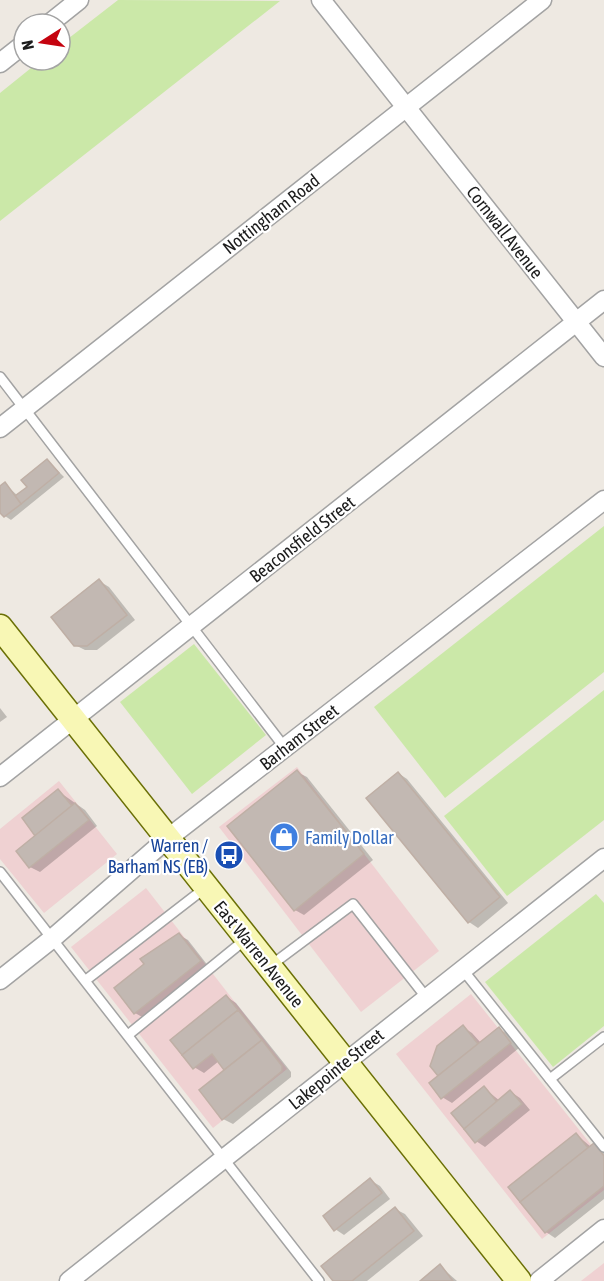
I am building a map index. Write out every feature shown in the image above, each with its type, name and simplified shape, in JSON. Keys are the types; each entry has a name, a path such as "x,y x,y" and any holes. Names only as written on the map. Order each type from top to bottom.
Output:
{"main road":[{"name":"East Warren Avenue","path":"0,627 519,1281"}],"street":[{"path":"64,12 79,0"},
{"name":"Cornwall Avenue","path":"321,0 604,357"},
{"name":"Nottingham Road","path":"0,428 542,0"},
{"path":"0,63 12,54"},
{"name":"Beaconsfield Street","path":"0,777 604,300"},
{"name":"Barham Street","path":"0,980 53,938 167,839 604,500"},
{"name":"Lakepointe Street","path":"69,1281 604,858"},
{"path":"538,1281 604,1229"}],"lane":[{"path":"0,377 285,748"},
{"path":"0,872 319,1281"},
{"path":"86,980 206,887"},
{"path":"269,966 353,904 426,997"},
{"path":"128,1035 246,939"},
{"path":"463,970 604,1147"},
{"path":"550,1079 604,1037"}],"shaded area":[{"path":"297,767 439,951 361,1012 219,827"},
{"path":"59,781 117,854 44,913 0,859 0,829"},
{"path":"146,888 287,1069 213,1128 71,947"},
{"path":"471,994 604,1161 604,1190 542,1239 396,1054"},
{"path":"604,1263 604,1281 581,1281"}],"green space":[{"path":"118,0 280,1 0,221 0,93 26,72 72,72 72,36"},
{"path":"604,526 604,672 445,798 374,707"},
{"path":"194,644 266,735 192,794 120,702"},
{"path":"604,690 604,820 507,896 444,816"},
{"path":"596,894 604,903 604,1026 553,1067 485,982"}],"building":[{"path":"47,459 59,473 21,504 15,496 27,487 21,480"},
{"path":"5,482 21,504 4,517 0,513 0,486"},
{"path":"99,579 127,615 87,646 74,646 51,617"},
{"path":"297,770 364,854 294,911 227,826"},
{"path":"398,772 500,897 468,923 366,798"},
{"path":"58,789 72,806 35,836 22,818"},
{"path":"75,803 89,820 29,868 16,851"},
{"path":"179,933 201,961 134,1014 114,988 144,964 140,959"},
{"path":"226,995 238,1010 182,1055 170,1040"},
{"path":"238,1010 262,1040 224,1070 212,1054 193,1069 182,1055"},
{"path":"463,1025 478,1044 438,1076 430,1066 437,1046"},
{"path":"499,1027 511,1043 441,1099 429,1083"},
{"path":"262,1040 282,1066 282,1071 222,1120 199,1090"},
{"path":"484,1086 497,1102 464,1129 451,1113"},
{"path":"510,1090 522,1104 475,1143 464,1129"},
{"path":"576,1133 588,1148 520,1202 508,1187"},
{"path":"594,1143 604,1156 604,1186 545,1233 520,1202"},
{"path":"370,1178 382,1193 334,1231 323,1216"},
{"path":"395,1207 414,1231 352,1281 333,1281 321,1266"},
{"path":"440,1264 453,1281 420,1281"}],"place":[{"name":"Family Dollar","path":"284,837"},
{"name":"Warren / Barham NS (EB)","path":"229,855"}]}
